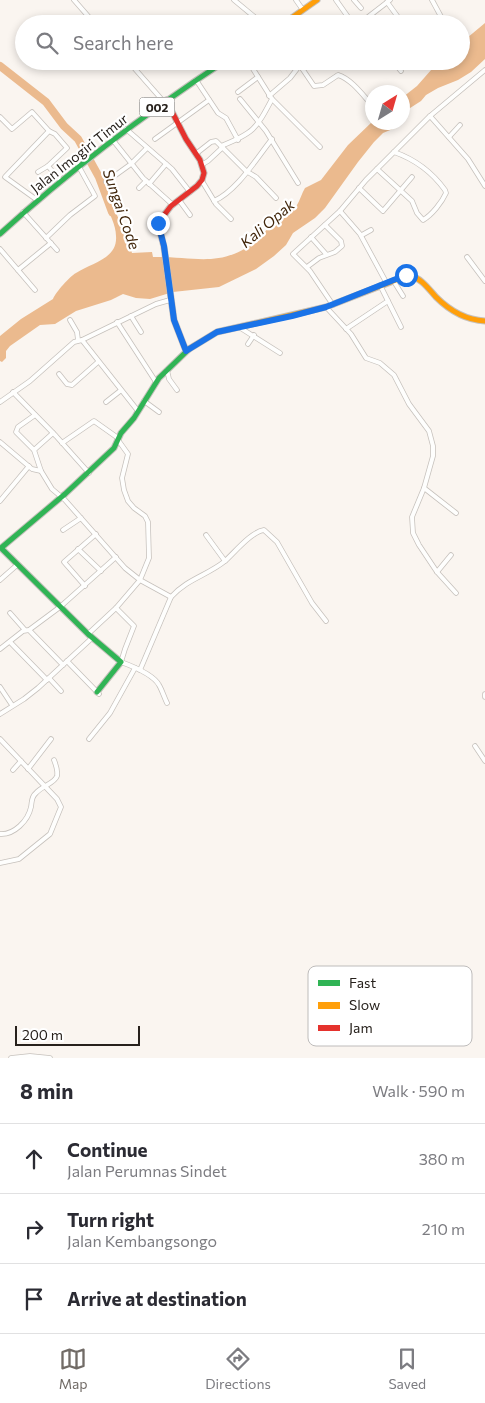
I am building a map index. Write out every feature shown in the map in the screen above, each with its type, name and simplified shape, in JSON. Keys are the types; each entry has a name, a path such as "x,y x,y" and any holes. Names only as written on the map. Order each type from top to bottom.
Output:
{"street":[{"path":"74,0 87,15"},
{"path":"234,0 252,15"},
{"path":"296,0 303,10"},
{"path":"296,15 317,0"},
{"path":"336,0 347,15"},
{"path":"354,0 360,8"},
{"path":"432,0 440,15"},
{"path":"371,15 389,1 398,15"},
{"path":"136,70 165,101 203,164 204,174 202,181 162,215 158,223 164,246 175,325 186,351"},
{"name":"Jalan Imogiri Timur","path":"0,233 78,165 165,101 211,70"},
{"path":"254,70 271,97 320,147"},
{"path":"203,164 222,147 249,133 259,122 271,97 290,78 295,70"},
{"path":"304,70 314,86 324,85 338,75 342,76 365,98"},
{"path":"333,304 307,267 293,254 340,211 377,169 430,116 485,70"},
{"path":"238,92 258,77"},
{"path":"196,80 218,113 226,118 238,140"},
{"path":"240,99 272,139 298,183"},
{"path":"155,139 209,100"},
{"path":"0,117 14,129 32,112 49,131 56,134 67,149 48,166 38,172"},
{"path":"430,116 468,159 485,186"},
{"path":"0,126 4,122"},
{"path":"449,137 460,125"},
{"path":"126,129 166,164 190,192"},
{"path":"0,182 49,131"},
{"path":"112,139 131,164 173,205"},
{"path":"214,201 228,192 272,139"},
{"path":"197,153 212,141 216,141 276,198"},
{"path":"106,182 131,164 147,148"},
{"path":"377,169 412,201 416,213 422,220 427,218 446,193 442,186 423,167 408,157 394,152"},
{"path":"139,188 166,164"},
{"path":"46,238 96,196 78,165"},
{"path":"48,166 60,180"},
{"path":"5,177 37,200"},
{"path":"359,188 383,211 412,177"},
{"path":"202,181 214,201 231,219"},
{"path":"178,200 190,215"},
{"path":"340,211 362,236 383,284 388,301 401,327"},
{"path":"23,212 57,250"},
{"path":"307,267 326,254 340,248 342,244 326,225"},
{"path":"362,236 371,230"},
{"path":"311,237 326,254"},
{"path":"18,270 50,243"},
{"path":"0,249 35,290"},
{"path":"466,257 485,280"},
{"path":"166,703 159,684 140,670 121,662 90,636 0,548 61,497 114,448 156,382 186,351 212,334 326,307 409,275 416,276 438,299 455,313 476,321 485,321"},
{"path":"393,280 403,296"},
{"path":"0,402 30,381 70,345 170,299"},
{"path":"346,328 388,301"},
{"path":"326,307 346,328 366,358 380,363 394,375 410,404 429,431 433,451 424,488 412,517 413,532 419,545 437,572 456,593"},
{"path":"132,316 141,332"},
{"path":"70,320 78,332 80,340 138,411"},
{"path":"117,322 156,382"},
{"path":"239,327 280,353"},
{"path":"248,344 254,335"},
{"path":"59,374 70,385 98,362"},
{"path":"167,370 177,390"},
{"path":"106,402 120,391"},
{"path":"13,392 54,433 88,472"},
{"path":"144,401 159,412"},
{"path":"35,415 18,428 16,432 34,450 41,471 52,489 96,534 125,568 140,580 171,597"},
{"path":"0,714 24,699 67,661 140,580 149,558 148,522 145,516 134,508 128,500 124,490 122,478 127,466 128,454 118,439 94,421 62,443"},
{"path":"34,450 54,433"},
{"path":"0,442 29,466 37,471 41,471"},
{"path":"0,500 29,466"},
{"path":"424,488 456,513"},
{"path":"63,530 81,518"},
{"path":"140,670 171,597 197,576 226,561 246,541 260,531 264,530 277,542 312,603 326,620"},
{"path":"85,586 64,563 96,534"},
{"path":"206,535 226,561"},
{"path":"78,549 101,572"},
{"path":"437,572 451,555"},
{"path":"0,649 60,607 116,557"},
{"path":"0,580 17,565"},
{"path":"67,661 98,693 121,662 134,626 116,608"},
{"path":"10,613 63,665"},
{"path":"10,642 61,691"},
{"path":"89,739 110,713 135,668"},
{"path":"0,687 12,705"},
{"path":"0,739 57,799 61,807 50,834 19,859 0,863"},
{"path":"28,769 52,739"},
{"path":"475,746 485,761"},
{"path":"0,834 9,834 20,825 29,813 34,794 56,778 58,773 54,760"},
{"path":"13,770 21,761"},
{"path":"11,1058 30,1056 50,1058"}],"shaded area":[{"path":"485,23 485,59 471,72 426,95 410,108 410,92 431,70 470,70 470,36"},
{"path":"365,129 390,130 383,133 374,142 325,208 315,218 293,233 286,245 256,269 219,287 173,292 150,299 136,298 123,294 111,300 76,311 55,324 40,325 10,346 6,351 6,358 2,362 0,361 0,336 21,319 53,299 66,281 73,275 102,259 113,250 116,232 105,202 112,204 132,253 152,252 153,257 218,258 243,250 291,212 297,205 305,188 321,180 348,145"}],"waterway":[{"name":"Sungai Code","path":"0,66 46,102 64,126 78,139 99,177 112,212"}],"traffic: fast":[{"path":"0,234 109,143 212,70"},
{"path":"97,692 121,662 88,634 1,548 65,494 114,448 121,433 134,418 159,378 189,349"}],"traffic: slow":[{"path":"296,15 317,0"},
{"path":"189,349 217,332 326,307 409,275 421,281 441,302 452,310 464,317 485,321"}],"traffic: jam":[{"path":"166,100 186,139 200,160 204,173 202,180 197,186 171,206 158,223 164,247 174,320 186,351"}],"route":[{"path":"158,223 164,246 174,320 186,351 212,334 222,330 326,307 406,275"}],"water label":[{"name":"Kali Opak","path":"267,223"}]}
